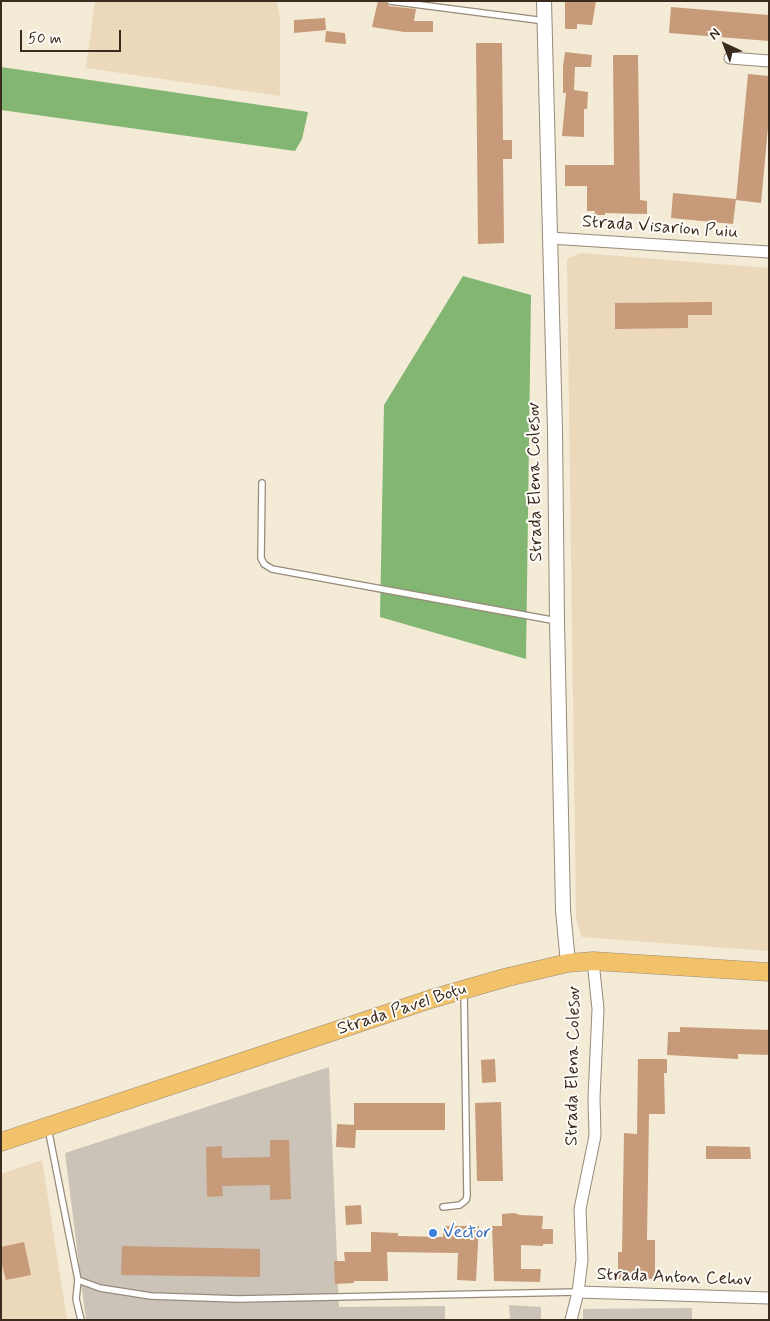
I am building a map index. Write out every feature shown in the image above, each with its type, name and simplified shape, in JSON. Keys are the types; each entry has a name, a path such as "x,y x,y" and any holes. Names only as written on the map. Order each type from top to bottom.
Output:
{"main road":[{"name":"Strada Pavel Boțu","path":"1,1142 464,990 568,963 593,961 769,972"}],"street":[{"name":"Strada Elena Colesov","path":"544,1 555,430 557,621 564,910 568,963"},
{"path":"730,58 769,61"},
{"name":"Strada Visarion Puiu","path":"550,238 769,252"},
{"name":"Strada Elena Colesov","path":"571,1320 578,1292 582,1260 580,1209 595,1136 594,1098 598,1009 593,961"},
{"name":"Strada Anton Cehov","path":"578,1292 769,1298"}],"lane":[{"path":"390,1 545,21"},
{"path":"262,483 261,558 264,564 272,569 557,621"},
{"path":"442,1207 460,1206 467,1196 464,990"},
{"path":"48,1126 78,1280 76,1299 81,1320"},
{"path":"78,1280 100,1288 151,1296 238,1299 578,1292"}],"shaded area":[{"path":"95,1 277,1 280,19 280,96 86,68"},
{"path":"580,253 769,268 769,951 582,937 576,919 567,259"},
{"path":"329,1067 339,1307 445,1306 445,1320 86,1320 65,1153"},
{"path":"42,1160 67,1320 1,1320 1,1174"},
{"path":"509,1305 541,1307 541,1320 510,1320"},
{"path":"692,1308 692,1320 583,1320 583,1309"}],"green space":[{"path":"1,67 308,112 302,139 295,151 1,110"},
{"path":"463,276 531,295 526,659 380,617 384,405"}],"building":[{"path":"378,1 385,1 389,6 416,9 414,21 433,21 433,32 404,32 372,27"},
{"path":"565,1 596,1 592,25 577,24 577,29 565,29"},
{"path":"671,7 769,15 769,41 669,33"},
{"path":"325,18 326,30 294,33 294,20"},
{"path":"326,31 345,33 346,44 325,42"},
{"path":"476,43 502,43 503,140 512,140 512,159 503,159 504,243 478,244"},
{"path":"565,52 592,55 591,67 575,67 574,90 588,92 587,109 584,109 584,137 562,136 566,93 563,93"},
{"path":"613,55 638,55 640,200 647,201 647,214 605,213 605,215 594,215 595,211 587,211 587,186 565,186 565,165 614,165"},
{"path":"748,74 769,76 769,117 761,203 736,200"},
{"path":"673,193 736,199 733,224 671,218"},
{"path":"712,302 712,315 688,315 688,328 615,329 615,303"},
{"path":"680,1027 769,1030 769,1055 738,1054 738,1059 667,1055 668,1032 680,1032"},
{"path":"495,1059 496,1082 482,1083 481,1060"},
{"path":"638,1059 667,1059 667,1073 664,1073 665,1114 649,1114 647,1240 655,1240 655,1279 618,1279 618,1252 622,1252 624,1133 637,1134"},
{"path":"501,1102 503,1181 477,1181 475,1103"},
{"path":"354,1103 445,1103 445,1130 356,1130 355,1148 336,1147 337,1124 354,1125"},
{"path":"270,1140 289,1140 291,1199 270,1200 270,1185 222,1186 223,1196 207,1197 206,1147 222,1146 222,1158 270,1157"},
{"path":"706,1146 750,1147 751,1159 706,1159"},
{"path":"361,1205 362,1224 346,1225 345,1206"},
{"path":"514,1213 543,1216 542,1229 553,1229 553,1244 543,1244 543,1246 521,1245 521,1269 541,1269 540,1282 494,1281 492,1226 502,1226 502,1214"},
{"path":"443,1226 479,1226 476,1281 457,1280 458,1253 387,1252 388,1281 354,1281 354,1283 335,1284 334,1261 345,1261 344,1252 371,1252 371,1232 398,1233 398,1236 443,1237"},
{"path":"24,1242 31,1275 6,1280 1,1261 1,1247"},
{"path":"122,1246 260,1249 260,1277 121,1275"}],"place":[{"name":"Vector","path":"433,1233"}]}
